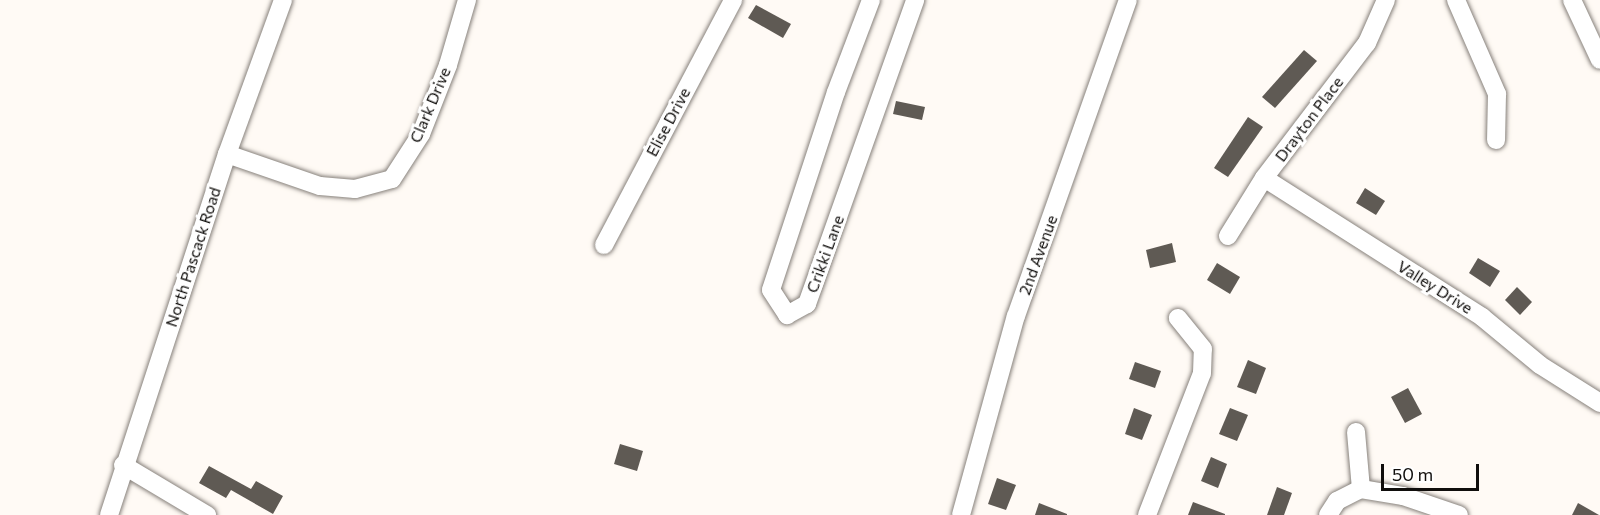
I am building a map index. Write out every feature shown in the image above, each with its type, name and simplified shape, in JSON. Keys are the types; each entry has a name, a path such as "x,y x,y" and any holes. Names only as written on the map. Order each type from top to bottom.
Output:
{"street":[{"name":"North Pascack Road","path":"114,513 123,465 227,154 283,0"},
{"name":"Clark Drive","path":"227,154 320,186 355,189 392,179 421,134 448,65 467,0"},
{"name":"Elise Drive","path":"603,245 733,0"},
{"name":"Crikki Lane","path":"871,0 836,92 771,290 787,315 807,304 915,0"},
{"name":"2nd Avenue","path":"961,515 1016,316 1128,0"},
{"name":"Drayton Place","path":"1228,236 1263,178 1367,43 1386,0"},
{"path":"1456,0 1497,94 1496,140"},
{"path":"1572,0 1600,60"},
{"name":"Valley Drive","path":"1263,178 1482,317 1540,365 1600,403"},
{"path":"1147,515 1202,373 1203,349 1178,318"},
{"path":"1356,432 1361,489"},
{"path":"123,465 207,515"},
{"path":"1328,515 1337,501 1361,489 1403,496 1459,515"}],"building":[{"path":"756,5 791,24 783,38 748,18"},
{"path":"1304,50 1317,61 1275,108 1262,97"},
{"path":"896,101 925,107 922,120 893,114"},
{"path":"1248,117 1263,127 1228,177 1214,168"},
{"path":"1365,188 1385,201 1376,215 1356,203"},
{"path":"1172,243 1176,262 1150,268 1146,250"},
{"path":"1478,258 1500,271 1490,287 1469,273"},
{"path":"1217,263 1240,277 1230,294 1207,280"},
{"path":"1517,287 1532,302 1520,315 1505,300"},
{"path":"1248,360 1266,368 1256,394 1237,387"},
{"path":"1135,362 1161,371 1155,388 1129,379"},
{"path":"1408,388 1422,414 1405,423 1391,397"},
{"path":"1134,408 1152,415 1142,440 1125,434"},
{"path":"1230,408 1248,415 1237,441 1219,434"},
{"path":"620,444 643,451 637,471 614,464"},
{"path":"1211,457 1227,464 1218,488 1201,481"},
{"path":"209,466 251,489 256,481 283,496 273,514 231,490 226,498 199,483"},
{"path":"997,478 1016,485 1006,510 988,504"},
{"path":"1277,487 1292,493 1284,515 1267,515"},
{"path":"1193,502 1225,514 1225,515 1188,515"},
{"path":"1039,503 1067,514 1067,515 1035,515"},
{"path":"1578,503 1599,515 1572,515"}]}
